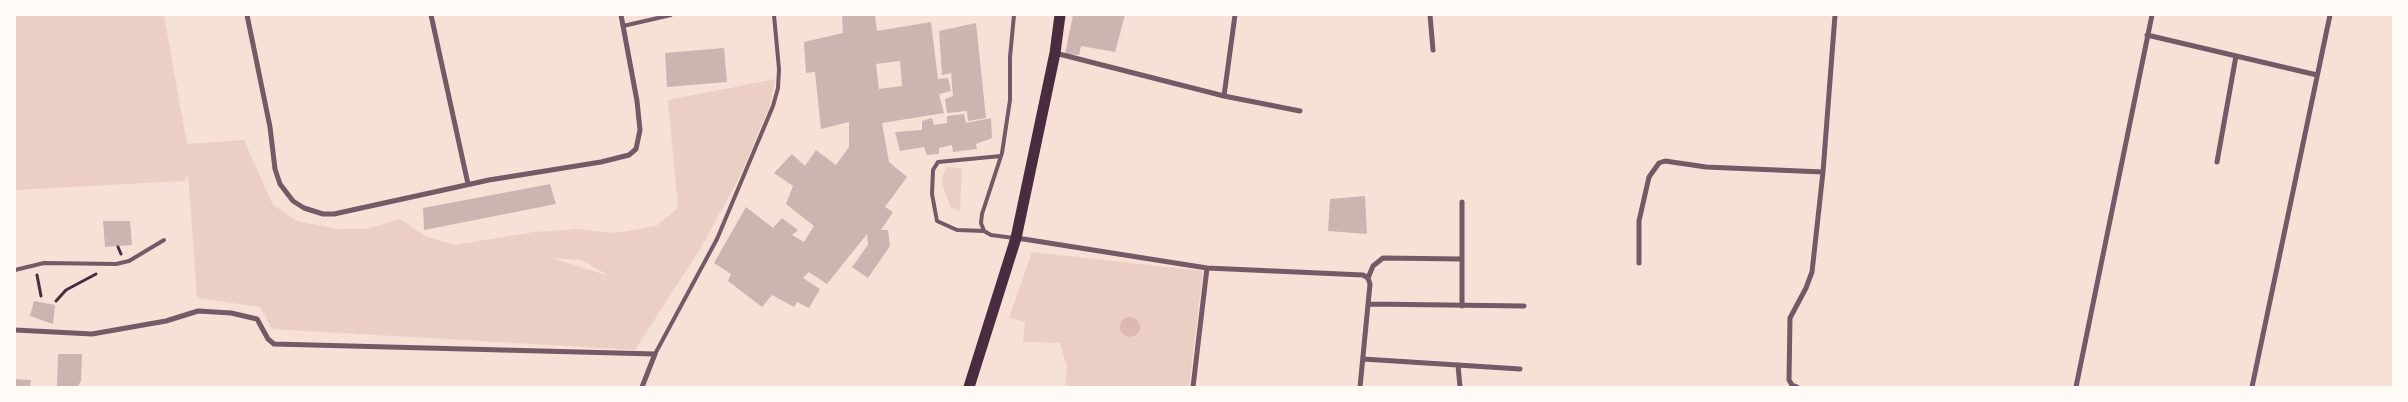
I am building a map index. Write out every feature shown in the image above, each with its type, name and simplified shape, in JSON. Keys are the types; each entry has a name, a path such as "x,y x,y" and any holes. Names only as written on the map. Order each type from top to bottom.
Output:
{"main road":[{"path":"969,387 1016,238 1055,53 1060,15"}],"street":[{"path":"247,15 270,127 275,169 280,184 293,201 314,212 334,214 468,184 601,162 624,157 636,149 640,130 638,101 621,15"},
{"path":"431,15 468,184"},
{"path":"1224,96 1235,15"},
{"path":"1430,15 1433,50"},
{"path":"1797,387 1792,385 1790,380 1790,318 1812,272 1823,172 1835,15"},
{"path":"2076,387 2152,15"},
{"path":"2252,387 2330,15"},
{"path":"2147,36 2317,75"},
{"path":"1055,53 1224,96 1300,110"},
{"path":"2217,162 2236,56"},
{"path":"1639,263 1639,221 1650,177 1659,163 1665,161 1706,167 1823,172"},
{"path":"1462,202 1462,306"},
{"path":"1016,238 1207,268 1356,274 1368,278"},
{"path":"1360,387 1369,304 1368,278 1373,266 1383,258 1461,259"},
{"path":"1193,387 1207,268"},
{"path":"1369,304 1524,306"},
{"path":"15,330 92,334 166,321 198,311 251,316 257,319 268,339 274,344 655,354 642,387"},
{"path":"1363,359 1520,369"},
{"path":"1458,365 1460,387"}],"lane":[{"path":"623,26 671,15"},
{"path":"655,354 717,239 773,106 778,88 779,69 774,15"},
{"path":"984,231 981,223 982,214 1001,156 1010,100 1010,57 1014,15"},
{"path":"1001,156 938,162 933,170 932,194 937,221 957,230 984,231 991,235 1016,238"},
{"path":"15,270 36,264 116,264 129,260 164,240"}],"path":[{"path":"36,264 41,296"},
{"path":"56,301 66,290 116,264"}],"shaded area":[{"path":"15,15 164,15 187,144 244,140 273,205 297,221 338,229 367,229 400,219 425,236 454,245 534,232 577,229 614,233 656,226 678,208 668,100 775,79 770,106 738,180 702,246 635,350 272,329 260,307 197,298 188,173 185,181 15,190","holes":["552,258 581,260 606,274 606,275"]},
{"path":"946,167 962,168 960,211 951,208 944,190 942,180"},
{"path":"1032,252 1203,271 1189,387 1065,387 1067,367 1060,343 1023,342 1025,322 1009,318"},
{"path":"1126,317 1134,317 1140,323 1140,331 1134,337 1126,337 1120,331 1120,323"}],"building":[{"path":"842,15 875,15 877,31 931,22 938,79 948,78 951,91 939,94 944,113 882,123 889,162 907,177 885,207 893,212 881,230 888,230 890,246 868,278 852,267 868,245 867,234 827,284 809,272 803,278 820,289 809,308 797,302 794,307 772,295 762,307 728,281 731,274 714,263 746,207 773,228 782,218 798,230 792,235 804,242 814,226 786,204 793,186 774,173 792,154 805,166 816,150 836,165 849,147 849,122 821,129 815,72 806,73 804,42 843,33","holes":["900,61 902,86 879,89 876,64"]},
{"path":"1073,15 1125,15 1115,52 1081,46 1079,55 1065,54"},
{"path":"976,23 986,118 968,121 967,111 947,113 945,99 953,96 951,73 942,75 939,31"},
{"path":"724,48 727,82 667,87 665,53"},
{"path":"964,114 966,123 991,118 992,138 976,144 977,149 953,152 952,145 939,148 939,154 927,155 924,147 900,151 895,132 922,130 922,121 932,118 934,125 947,123 947,116"},
{"path":"550,184 556,204 424,230 423,208"},
{"path":"1365,196 1367,234 1328,231 1330,199"},
{"path":"103,221 130,221 132,245 105,247"},
{"path":"34,301 55,305 53,324 30,316"},
{"path":"58,354 82,354 81,381 77,387 57,387"},
{"path":"15,379 31,380 30,387 15,387"}]}
